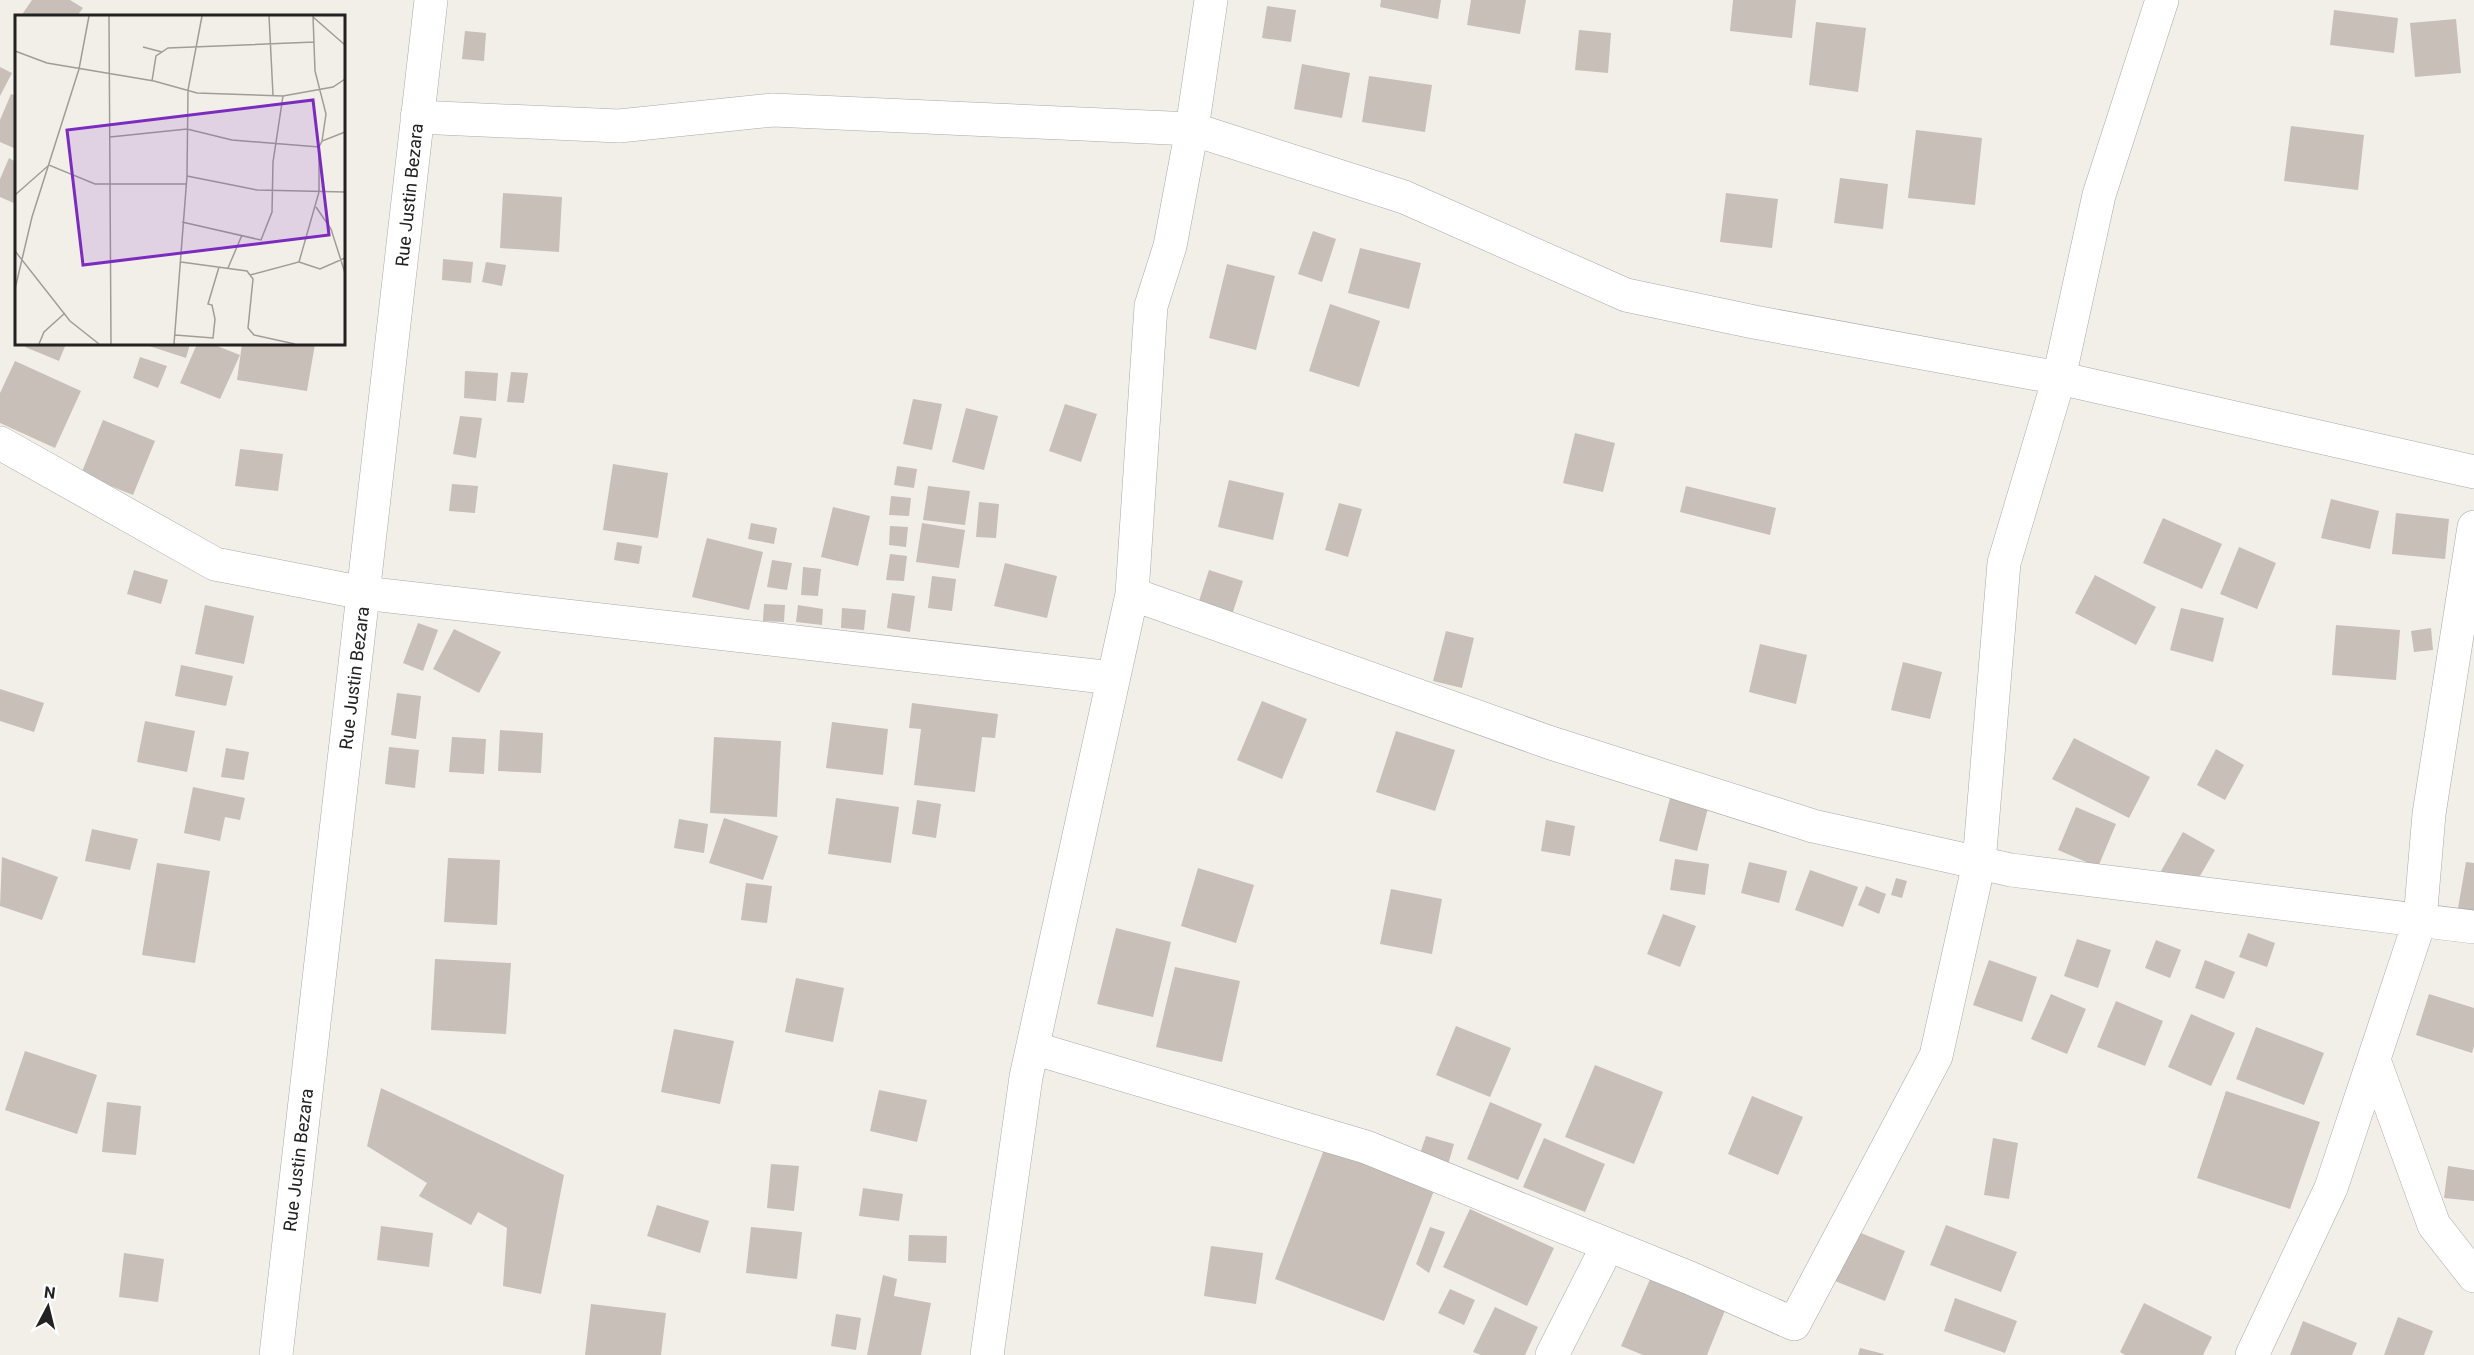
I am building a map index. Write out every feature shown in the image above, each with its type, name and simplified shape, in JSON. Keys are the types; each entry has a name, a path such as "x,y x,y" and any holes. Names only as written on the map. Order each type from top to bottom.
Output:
{"street":[{"name":"Rue Justin Bezara","path":"276,1355 431,0"},
{"path":"987,1355 1026,1077 1132,594 1151,306 1170,246 1192,129 1211,0"},
{"path":"1032,1048 1366,1148 1690,1278 1794,1324 1936,1056 1979,863 2004,563 2059,378 2099,195 2162,0"},
{"path":"417,117 619,126 773,110 1192,129 1404,197 1626,295 1765,324 2059,378 2474,472"},
{"path":"0,443 215,564 363,593 1113,678"},
{"path":"2252,1355 2331,1188 2420,920 2429,814 2474,527"},
{"path":"1132,594 1551,743 1813,826 2011,870 2474,927"},
{"path":"2373,1060 2434,1225 2474,1276"},
{"path":"1552,1355 1608,1245"}],"building":[{"path":"32,0 70,0 83,8 78,15 22,15"},
{"path":"1381,0 1441,0 1438,19 1380,7"},
{"path":"1471,0 1526,0 1520,34 1467,25"},
{"path":"1733,0 1796,0 1792,38 1730,31"},
{"path":"1267,6 1296,10 1291,42 1262,38"},
{"path":"2334,10 2398,18 2394,53 2330,45"},
{"path":"2456,19 2461,73 2415,77 2410,23"},
{"path":"1816,22 1866,28 1858,92 1809,85"},
{"path":"1579,30 1611,33 1608,73 1575,70"},
{"path":"465,31 486,33 484,61 462,59"},
{"path":"1302,64 1350,73 1342,118 1294,109"},
{"path":"0,67 12,73 0,96"},
{"path":"1369,76 1432,85 1425,132 1362,122"},
{"path":"11,94 15,96 15,149 0,142 0,120"},
{"path":"2291,126 2364,135 2358,190 2284,181"},
{"path":"1916,130 1982,138 1975,205 1908,198"},
{"path":"9,158 15,161 15,204 0,197 0,179"},
{"path":"1840,178 1888,184 1883,229 1834,223"},
{"path":"503,193 562,197 559,252 500,248"},
{"path":"1726,193 1778,199 1772,248 1720,242"},
{"path":"1313,231 1336,239 1322,282 1298,274"},
{"path":"1360,248 1421,263 1409,309 1348,293"},
{"path":"443,259 473,262 471,283 442,280"},
{"path":"486,262 506,265 502,286 482,282"},
{"path":"1227,264 1275,276 1256,350 1209,338"},
{"path":"1330,304 1380,321 1359,387 1309,371"},
{"path":"26,345 66,345 59,361 25,347"},
{"path":"146,345 190,345 186,358"},
{"path":"197,345 215,345 240,355 220,399 180,383"},
{"path":"242,345 315,345 307,391 237,380"},
{"path":"140,357 167,366 158,388 133,378"},
{"path":"15,361 81,391 55,448 0,423 0,393"},
{"path":"465,371 498,373 496,401 464,398"},
{"path":"511,372 528,373 524,403 507,402"},
{"path":"913,399 942,404 932,450 903,444"},
{"path":"1065,404 1097,414 1081,462 1049,451"},
{"path":"966,408 998,416 984,470 952,462"},
{"path":"460,416 482,418 476,458 453,454"},
{"path":"103,420 155,441 133,495 81,474"},
{"path":"1575,433 1615,443 1603,492 1563,483"},
{"path":"240,449 283,454 278,491 235,486"},
{"path":"613,464 668,473 658,538 603,530"},
{"path":"897,466 917,469 914,488 894,485"},
{"path":"1229,480 1284,493 1273,540 1218,527"},
{"path":"452,484 478,486 475,513 449,511"},
{"path":"928,486 970,491 965,525 923,520"},
{"path":"1686,486 1776,508 1770,535 1680,512"},
{"path":"891,496 911,498 909,516 889,515"},
{"path":"2331,499 2379,511 2370,549 2321,538"},
{"path":"979,502 999,504 996,538 976,537"},
{"path":"1339,503 1362,509 1348,557 1325,550"},
{"path":"833,507 870,516 858,566 821,557"},
{"path":"2396,513 2449,519 2445,559 2392,554"},
{"path":"2163,518 2222,544 2202,589 2143,563"},
{"path":"751,523 777,528 774,544 748,539"},
{"path":"922,523 965,530 959,568 916,562"},
{"path":"890,526 908,527 906,547 889,545"},
{"path":"707,538 763,552 749,610 692,597"},
{"path":"617,542 642,546 639,564 614,560"},
{"path":"2239,547 2276,563 2257,609 2220,594"},
{"path":"890,554 907,556 904,581 886,580"},
{"path":"772,560 792,563 787,590 767,587"},
{"path":"1005,563 1057,576 1047,618 994,606"},
{"path":"803,567 821,569 818,596 801,595"},
{"path":"134,570 168,580 161,604 127,594"},
{"path":"1209,570 1243,581 1231,618 1197,607"},
{"path":"2095,575 2156,607 2136,645 2075,613"},
{"path":"932,576 956,579 952,611 928,608"},
{"path":"892,593 915,596 910,632 887,628"},
{"path":"764,604 785,605 784,622 763,621"},
{"path":"205,605 254,616 244,664 195,654"},
{"path":"798,605 823,609 822,625 796,622"},
{"path":"842,608 866,610 864,630 841,628"},
{"path":"2181,608 2224,618 2213,662 2170,650"},
{"path":"418,623 438,630 423,671 403,663"},
{"path":"2336,625 2400,630 2396,680 2332,675"},
{"path":"2431,628 2433,650 2414,652 2411,631"},
{"path":"454,629 501,652 479,693 433,669"},
{"path":"1446,631 1474,638 1462,688 1433,681"},
{"path":"1760,644 1807,655 1796,704 1749,692"},
{"path":"1903,662 1942,672 1930,719 1891,710"},
{"path":"181,665 233,676 226,706 175,696"},
{"path":"0,689 44,703 34,732 0,721"},
{"path":"397,693 421,696 416,739 391,735"},
{"path":"1262,701 1307,719 1282,779 1237,760"},
{"path":"912,703 998,714 995,738 982,737 975,792 914,785 921,729 909,728"},
{"path":"145,721 195,731 187,772 137,762"},
{"path":"832,722 888,729 883,775 826,768"},
{"path":"500,730 543,733 541,773 498,771"},
{"path":"1396,731 1455,750 1435,811 1376,792"},
{"path":"452,737 486,739 484,774 449,772"},
{"path":"714,737 781,741 777,817 710,813"},
{"path":"2074,738 2150,777 2129,818 2052,779"},
{"path":"389,747 419,750 415,788 385,784"},
{"path":"226,748 249,752 244,780 221,777"},
{"path":"2216,749 2244,765 2225,800 2197,785"},
{"path":"193,787 245,798 240,820 225,817 220,841 184,833"},
{"path":"836,798 899,807 891,863 828,854"},
{"path":"1670,798 1708,808 1697,851 1659,841"},
{"path":"917,800 941,804 936,838 912,834"},
{"path":"2076,807 2116,824 2098,867 2058,850"},
{"path":"724,818 778,836 763,880 709,863"},
{"path":"679,819 708,824 704,853 674,848"},
{"path":"1546,820 1575,826 1570,856 1541,851"},
{"path":"92,829 138,839 130,870 85,861"},
{"path":"2183,832 2215,850 2193,888 2161,871"},
{"path":"2,857 58,877 42,920 0,906"},
{"path":"448,858 500,860 497,925 444,922"},
{"path":"1675,859 1709,864 1705,895 1670,890"},
{"path":"1749,862 1787,871 1779,903 1741,893"},
{"path":"2466,862 2474,863 2474,911 2458,908"},
{"path":"157,863 210,871 195,963 142,955"},
{"path":"1198,868 1254,885 1236,943 1181,926"},
{"path":"1810,870 1858,887 1843,927 1795,910"},
{"path":"1896,878 1907,881 1902,898 1891,895"},
{"path":"746,883 772,886 767,923 741,920"},
{"path":"1866,886 1886,894 1879,914 1858,905"},
{"path":"1391,889 1442,899 1432,954 1380,944"},
{"path":"1663,914 1696,926 1680,967 1647,954"},
{"path":"1116,928 1171,942 1153,1017 1097,1004"},
{"path":"2248,933 2275,943 2267,967 2239,957"},
{"path":"2077,939 2111,950 2098,988 2064,976"},
{"path":"2156,940 2181,950 2170,978 2145,968"},
{"path":"435,959 511,963 506,1034 431,1030"},
{"path":"1989,960 2037,977 2022,1022 1973,1005"},
{"path":"2205,960 2235,972 2224,999 2195,988"},
{"path":"1175,967 1240,981 1222,1062 1156,1047"},
{"path":"796,978 844,988 833,1042 785,1032"},
{"path":"2051,994 2086,1009 2067,1054 2031,1039"},
{"path":"2429,994 2474,1008 2472,1053 2416,1035"},
{"path":"2116,1001 2163,1021 2145,1066 2097,1047"},
{"path":"2191,1014 2235,1033 2211,1086 2168,1067"},
{"path":"1456,1026 1511,1048 1490,1097 1436,1075"},
{"path":"2256,1027 2324,1053 2304,1105 2236,1079"},
{"path":"674,1029 734,1041 720,1104 661,1092"},
{"path":"25,1051 97,1075 77,1134 5,1110"},
{"path":"1595,1065 1663,1092 1634,1164 1565,1137"},
{"path":"381,1088 564,1175 541,1294 503,1286 507,1228 478,1212 471,1225 419,1196 427,1183 367,1146"},
{"path":"879,1090 927,1100 917,1142 870,1131"},
{"path":"2226,1091 2320,1122 2290,1209 2197,1178"},
{"path":"1752,1096 1803,1117 1778,1175 1728,1154"},
{"path":"107,1102 141,1106 136,1155 102,1152"},
{"path":"1490,1102 1542,1124 1518,1180 1467,1159"},
{"path":"1426,1136 1454,1144 1445,1175 1416,1165"},
{"path":"1544,1138 1605,1164 1585,1212 1523,1187"},
{"path":"1993,1138 2018,1143 2009,1199 1984,1195"},
{"path":"1325,1147 1435,1188 1384,1321 1275,1279"},
{"path":"771,1164 799,1166 794,1211 767,1208"},
{"path":"2448,1166 2474,1170 2474,1201 2444,1198"},
{"path":"863,1188 903,1194 899,1221 859,1216"},
{"path":"657,1205 709,1221 700,1253 647,1236"},
{"path":"1470,1209 1554,1248 1527,1306 1443,1267"},
{"path":"1946,1225 2017,1252 2001,1292 1930,1265"},
{"path":"381,1226 433,1233 429,1267 377,1260"},
{"path":"751,1227 802,1232 797,1279 746,1273"},
{"path":"1430,1227 1445,1232 1429,1273 1416,1264"},
{"path":"1856,1231 1905,1251 1885,1301 1835,1281"},
{"path":"909,1235 947,1236 946,1263 908,1261"},
{"path":"1211,1246 1263,1253 1256,1304 1204,1296"},
{"path":"124,1253 164,1259 158,1302 119,1297"},
{"path":"883,1275 897,1279 894,1296 931,1303 921,1355 867,1355"},
{"path":"1651,1277 1726,1308 1707,1355 1643,1355 1621,1346"},
{"path":"1450,1289 1475,1300 1464,1325 1438,1313"},
{"path":"1955,1298 2017,1321 2005,1353 1944,1331"},
{"path":"2144,1303 2212,1337 2203,1355 2125,1355 2120,1352"},
{"path":"591,1304 666,1313 661,1355 585,1355"},
{"path":"1495,1307 1538,1327 1525,1355 1481,1355 1473,1352"},
{"path":"836,1314 861,1318 856,1350 831,1346"},
{"path":"2398,1317 2433,1331 2424,1355 2384,1355"},
{"path":"2303,1321 2357,1343 2352,1355 2290,1355"},
{"path":"1860,1348 1884,1354 1858,1355"}]}
